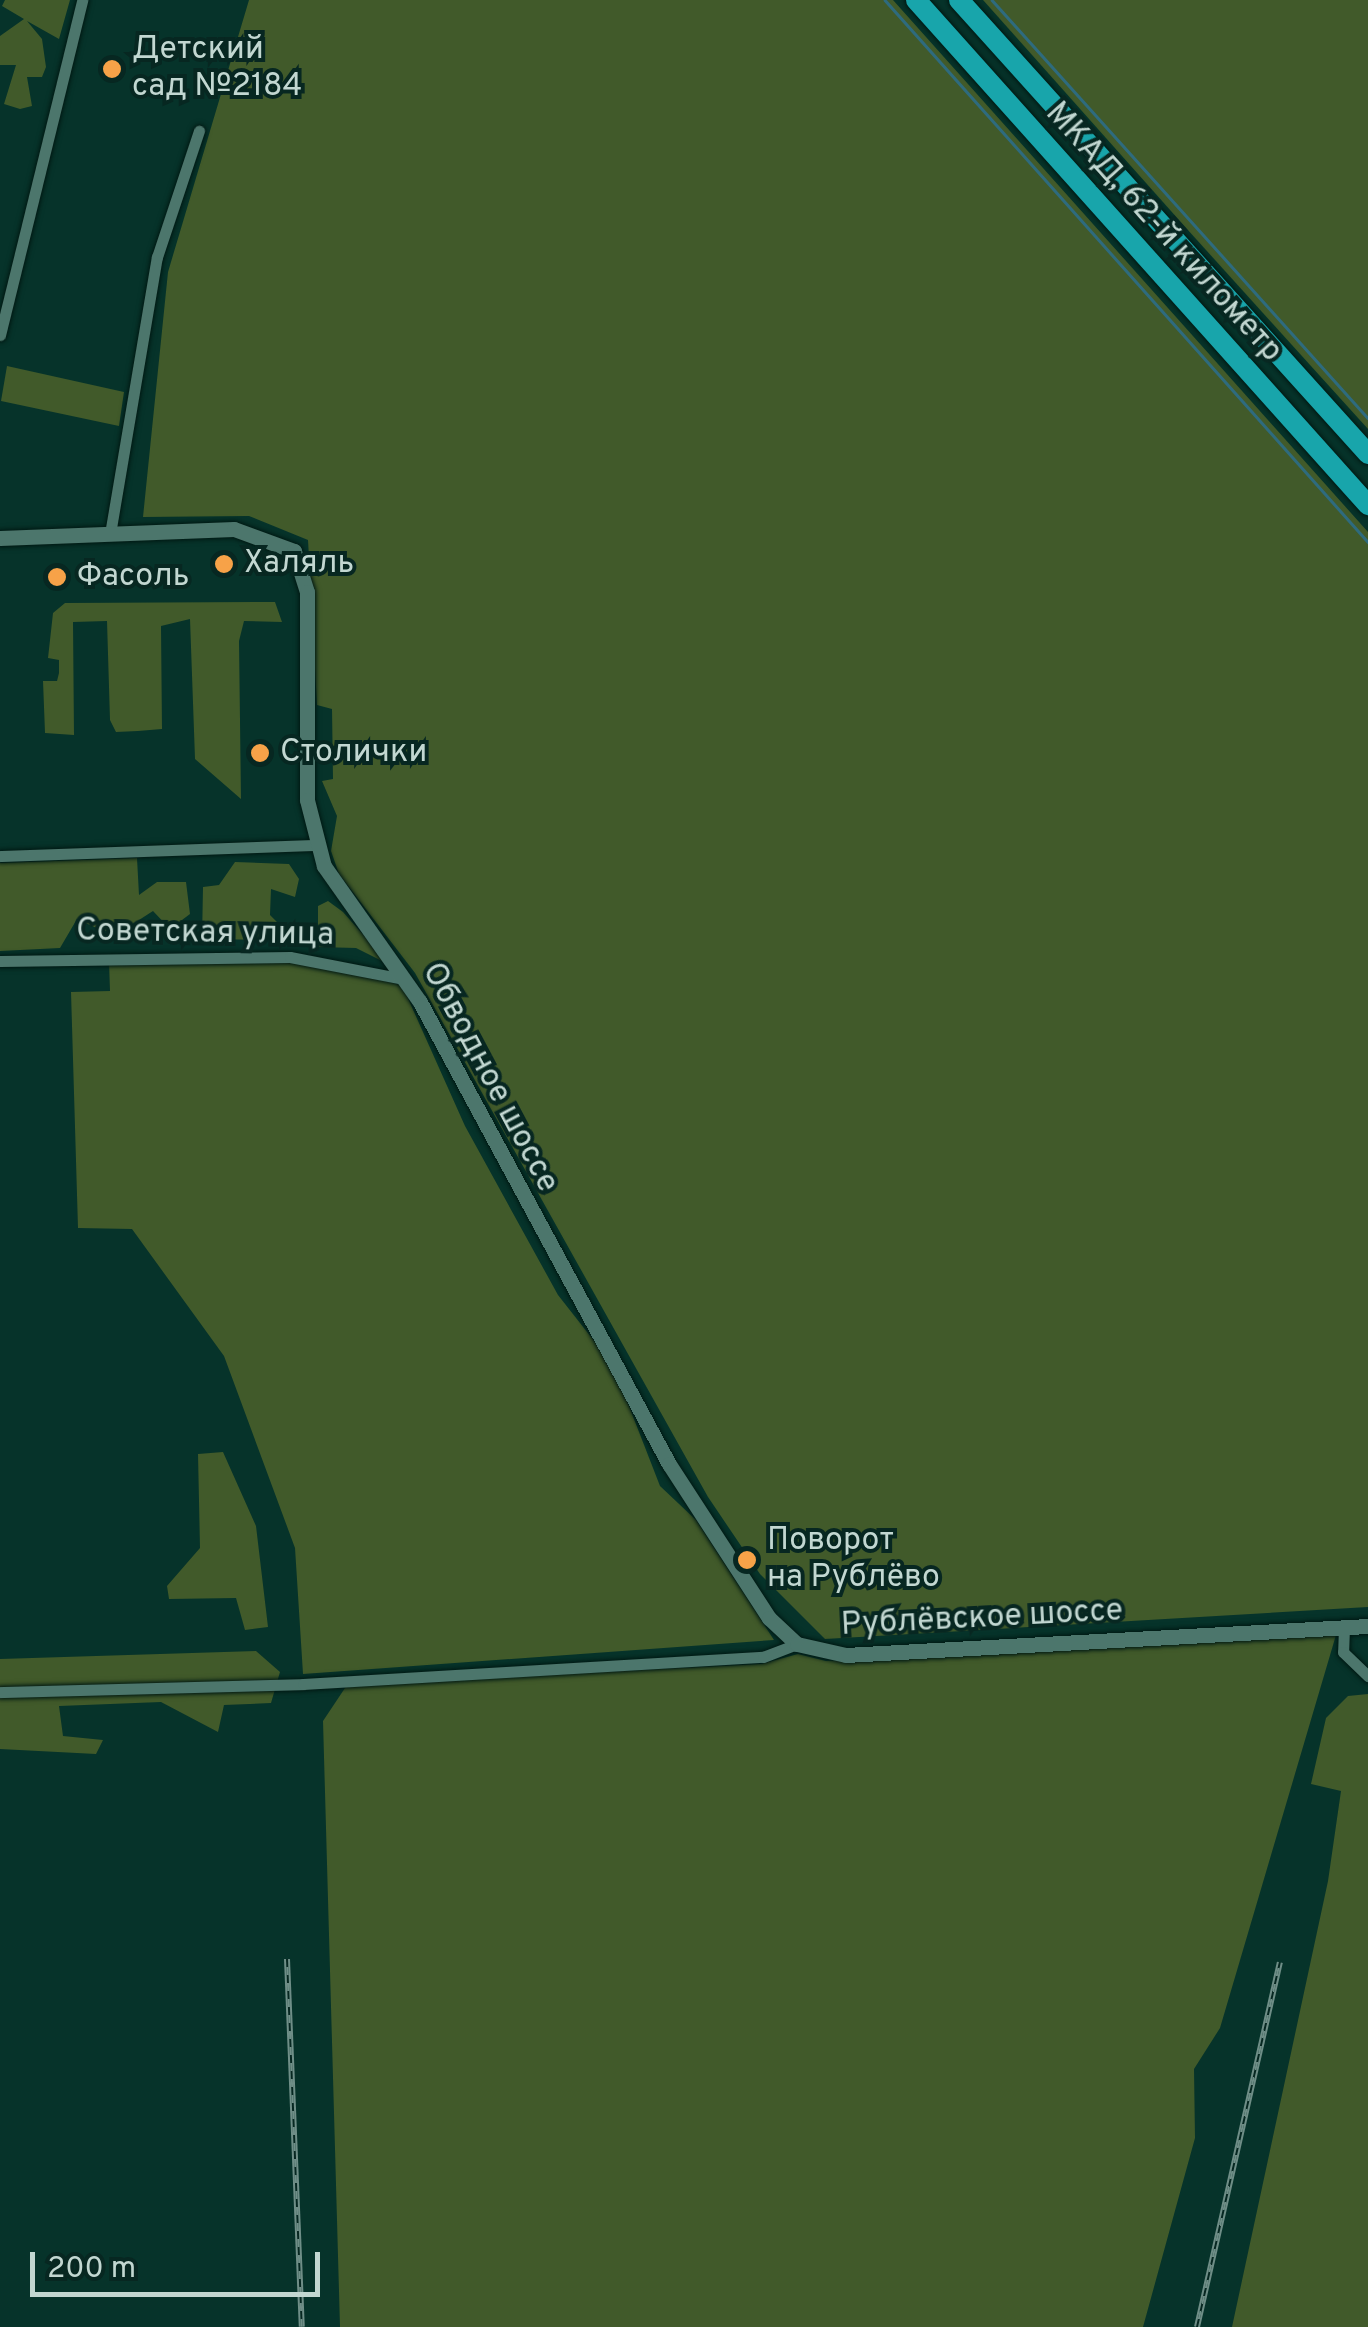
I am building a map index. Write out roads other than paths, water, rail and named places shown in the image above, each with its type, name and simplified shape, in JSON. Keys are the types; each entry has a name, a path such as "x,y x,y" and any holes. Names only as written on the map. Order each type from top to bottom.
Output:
{"highway":[{"name":"МКАД, 62-й километр","path":"916,0 1368,505"},
{"name":"МКАД, 62-й километр","path":"959,0 1368,454"}],"street":[{"path":"0,335 82,0"},
{"path":"110,534 157,257 199,131"},
{"name":"Обводное шоссе","path":"0,538 234,529 285,542 302,560 315,845 337,888 408,980 670,1464 768,1618 797,1644"},
{"path":"0,856 315,845"},
{"name":"Советская улица","path":"0,961 290,956 408,980"},
{"name":"Рублёвское шоссе","path":"0,1692 303,1684 763,1657 797,1644 846,1656 1368,1626"},
{"path":"1344,1627 1343,1652 1368,1676"}],"waterway":[{"path":"885,0 1368,542"},
{"path":"992,0 1368,418"}],"railway":[{"path":"287,1959 302,2327"},
{"path":"1197,2327 1280,1962"}],"place":[{"name":"Детский сад №2184","path":"112,69"},
{"name":"Халяль","path":"224,564"},
{"name":"Фасоль","path":"57,577"},
{"name":"Столички","path":"260,753"},
{"name":"Поворот на Рублёво","path":"747,1560"}]}
